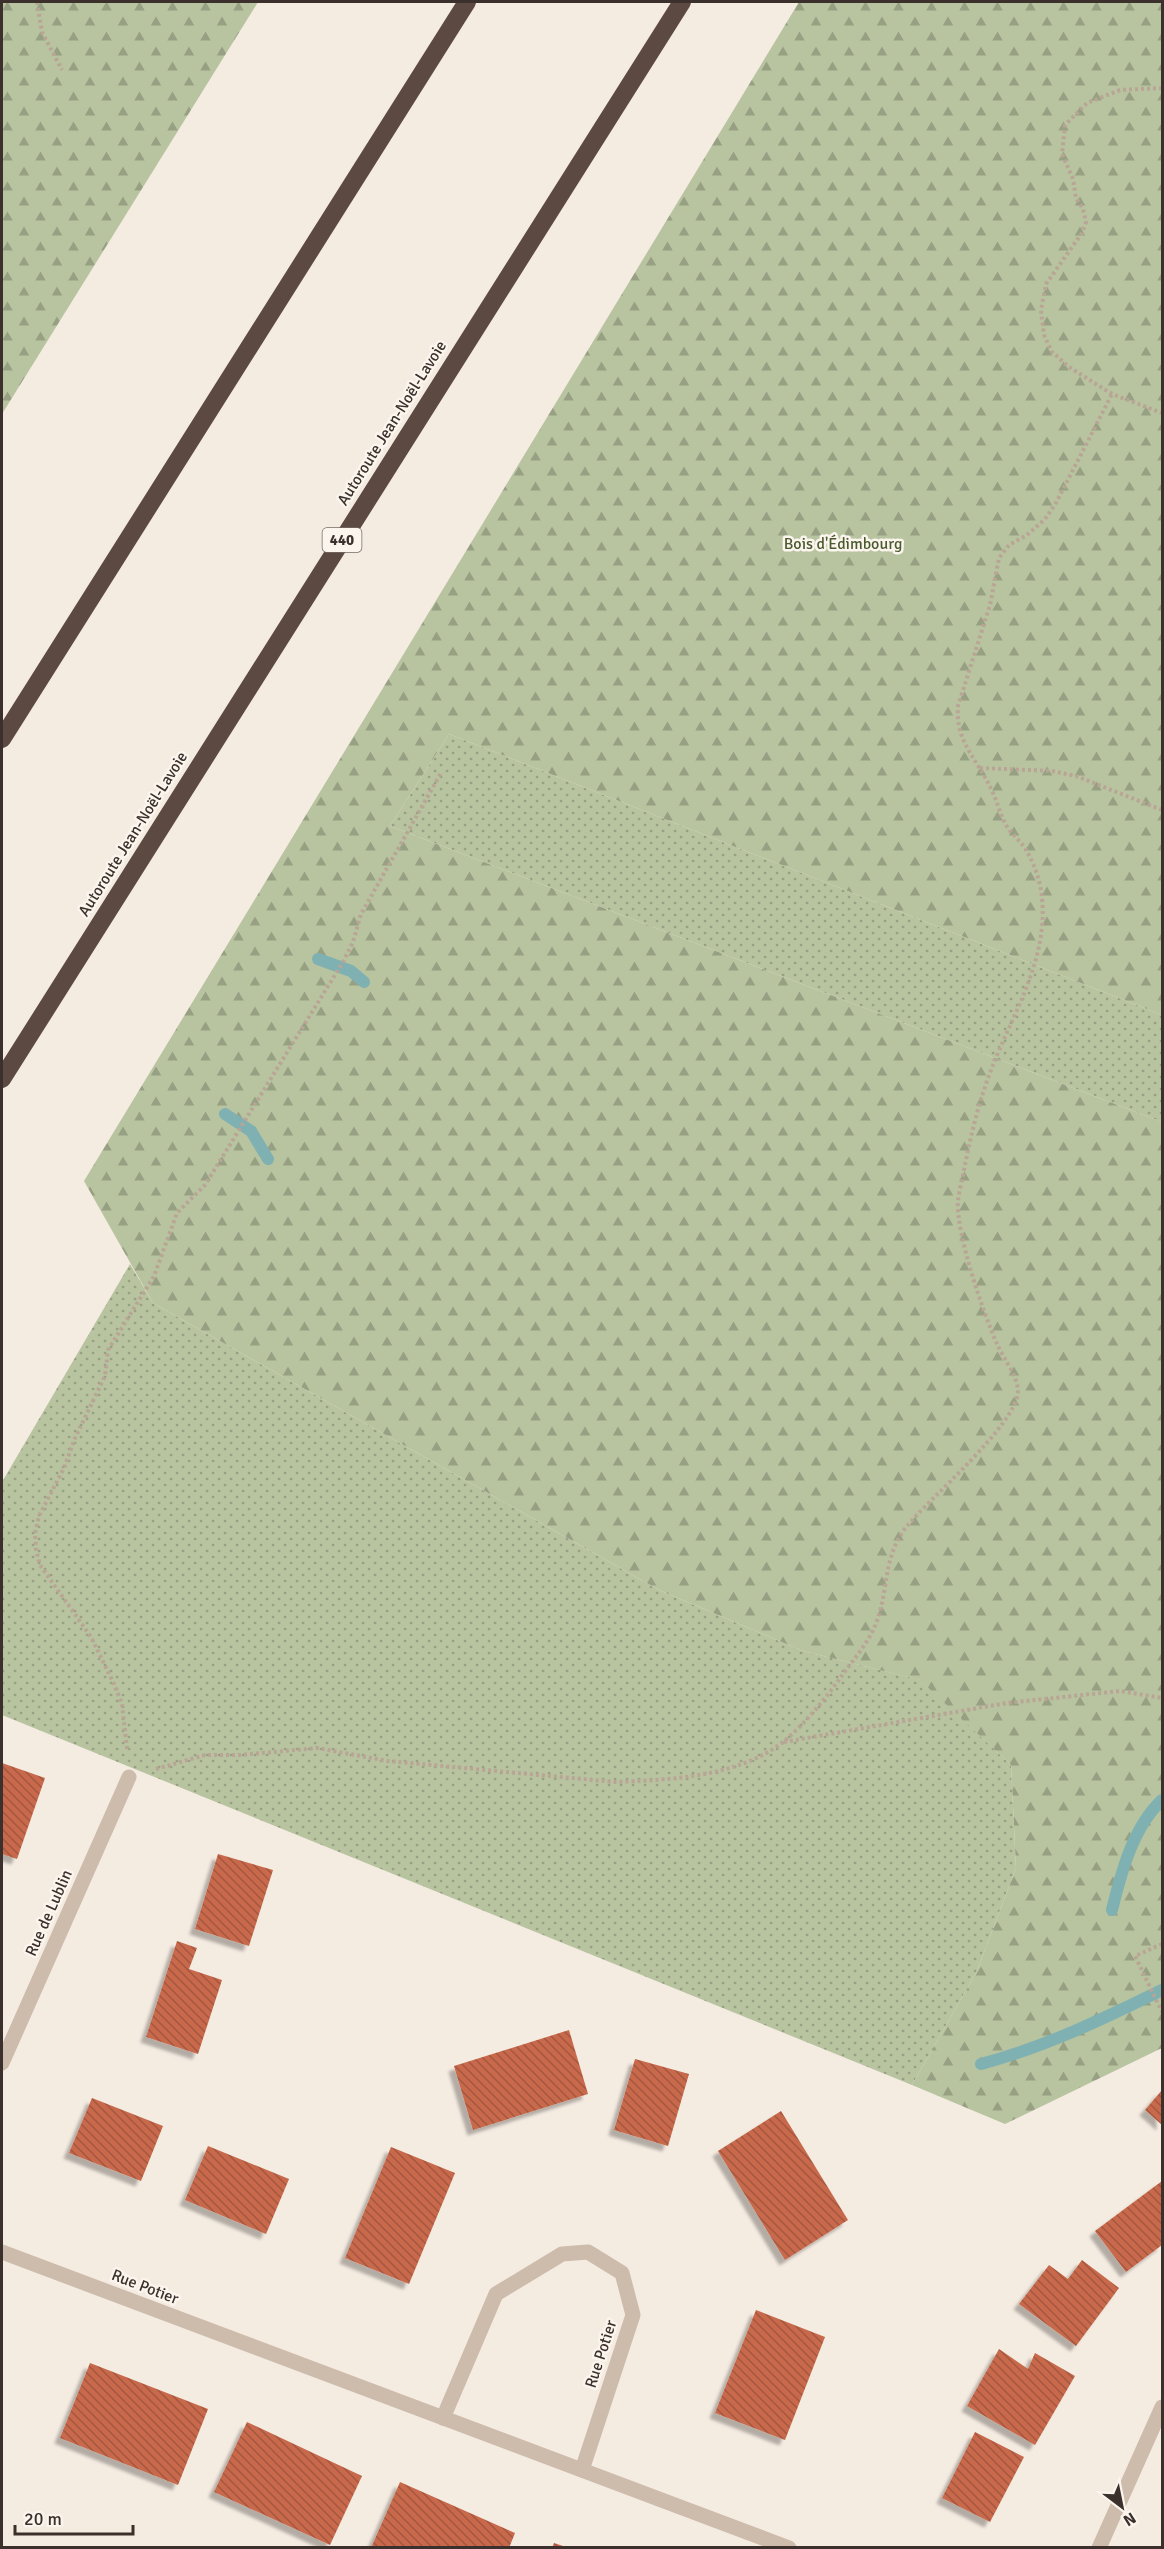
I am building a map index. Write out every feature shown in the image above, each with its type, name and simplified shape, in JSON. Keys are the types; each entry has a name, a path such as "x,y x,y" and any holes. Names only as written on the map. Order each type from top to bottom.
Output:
{"highway":[{"path":"2,739 467,2"},
{"name":"Autoroute Jean-Noël-Lavoie","path":"2,1079 682,2"}],"street":[{"name":"Rue de Lublin","path":"2,2063 129,1777"},
{"name":"Rue Potier","path":"2,2252 789,2547"},
{"name":"Rue Potier","path":"443,2418 496,2294 562,2254 588,2252 622,2274 633,2315 582,2470"},
{"path":"1099,2547 1162,2407"}],"path":[{"path":"37,2 42,32 62,70"},
{"path":"1162,88 1120,90 1087,103 1065,124 1062,154 1086,222 1082,233 1046,284 1041,310 1044,335 1052,352 1069,367 1112,394 1162,413"},
{"path":"441,773 361,914 353,942 343,962 205,1185 177,1213 154,1276 108,1350 105,1376 75,1438 64,1468 39,1516 35,1533 40,1565 91,1636 122,1704 129,1777 206,1755 240,1755 316,1748 388,1761 615,1782 652,1781 732,1767 761,1756 784,1742 835,1685 875,1627 891,1552 906,1526 954,1480 1005,1419 1016,1402 1018,1391 1014,1376 992,1331 978,1291 960,1226 958,1202 982,1094 1038,953 1043,925 1042,897 1034,867 1024,847 1007,827 998,810 993,793 962,740 956,723 958,706 990,605 999,558 1009,545 1027,535 1045,519 1056,503 1112,394"},
{"path":"980,768 1052,771 1076,776 1162,810"},
{"path":"784,1742 1007,1703 1120,1691 1162,1698"},
{"path":"1162,1944 1135,1956 1162,2012"}],"green space":[{"path":"2,2 258,2 2,414"},
{"name":"Bois d'Édimbourg","path":"799,2 1162,2 1162,1015 449,734 390,826 1162,1122 1162,2048 1005,2124 912,2085 977,1971 1016,1868 1011,1765 920,1680 803,1651 659,1590 153,1303 84,1181"},
{"path":"449,734 1162,1015 1162,1122 390,826"},
{"path":"130,1264 153,1303 659,1590 803,1651 921,1680 1011,1765 1016,1868 977,1971 912,2085 2,1715 2,1482"}],"building":[{"path":"2,1763 45,1778 17,1859 2,1854"},
{"path":"218,1854 273,1870 249,1946 195,1929"},
{"path":"177,1941 197,1948 189,1969 222,1980 198,2054 146,2037"},
{"path":"569,2030 588,2094 473,2130 454,2066"},
{"path":"635,2059 689,2074 668,2146 614,2130"},
{"path":"1162,2090 1162,2125 1145,2110"},
{"path":"92,2098 163,2126 141,2181 69,2153"},
{"path":"781,2111 848,2220 785,2260 718,2151"},
{"path":"208,2146 289,2179 266,2234 185,2200"},
{"path":"391,2147 455,2173 409,2284 345,2258"},
{"path":"1162,2181 1162,2245 1126,2272 1095,2231"},
{"path":"1082,2260 1119,2288 1076,2346 1019,2304 1049,2265 1068,2279"},
{"path":"756,2310 825,2337 785,2440 715,2413"},
{"path":"999,2349 1028,2369 1035,2353 1075,2376 1035,2445 967,2406"},
{"path":"90,2363 208,2409 178,2485 60,2438"},
{"path":"247,2422 362,2476 330,2545 214,2492"},
{"path":"975,2432 1024,2457 990,2522 942,2498"},
{"path":"400,2482 515,2533 509,2548 371,2548"},
{"path":"554,2543 566,2547 566,2548 552,2548"}],"waterway":[{"path":"318,959 351,971 364,982"},
{"path":"225,1114 251,1131 268,1159"},
{"path":"1112,1910 1124,1866 1136,1837 1143,1823 1162,1800"},
{"path":"981,2064 1051,2041 1162,1990"}]}
